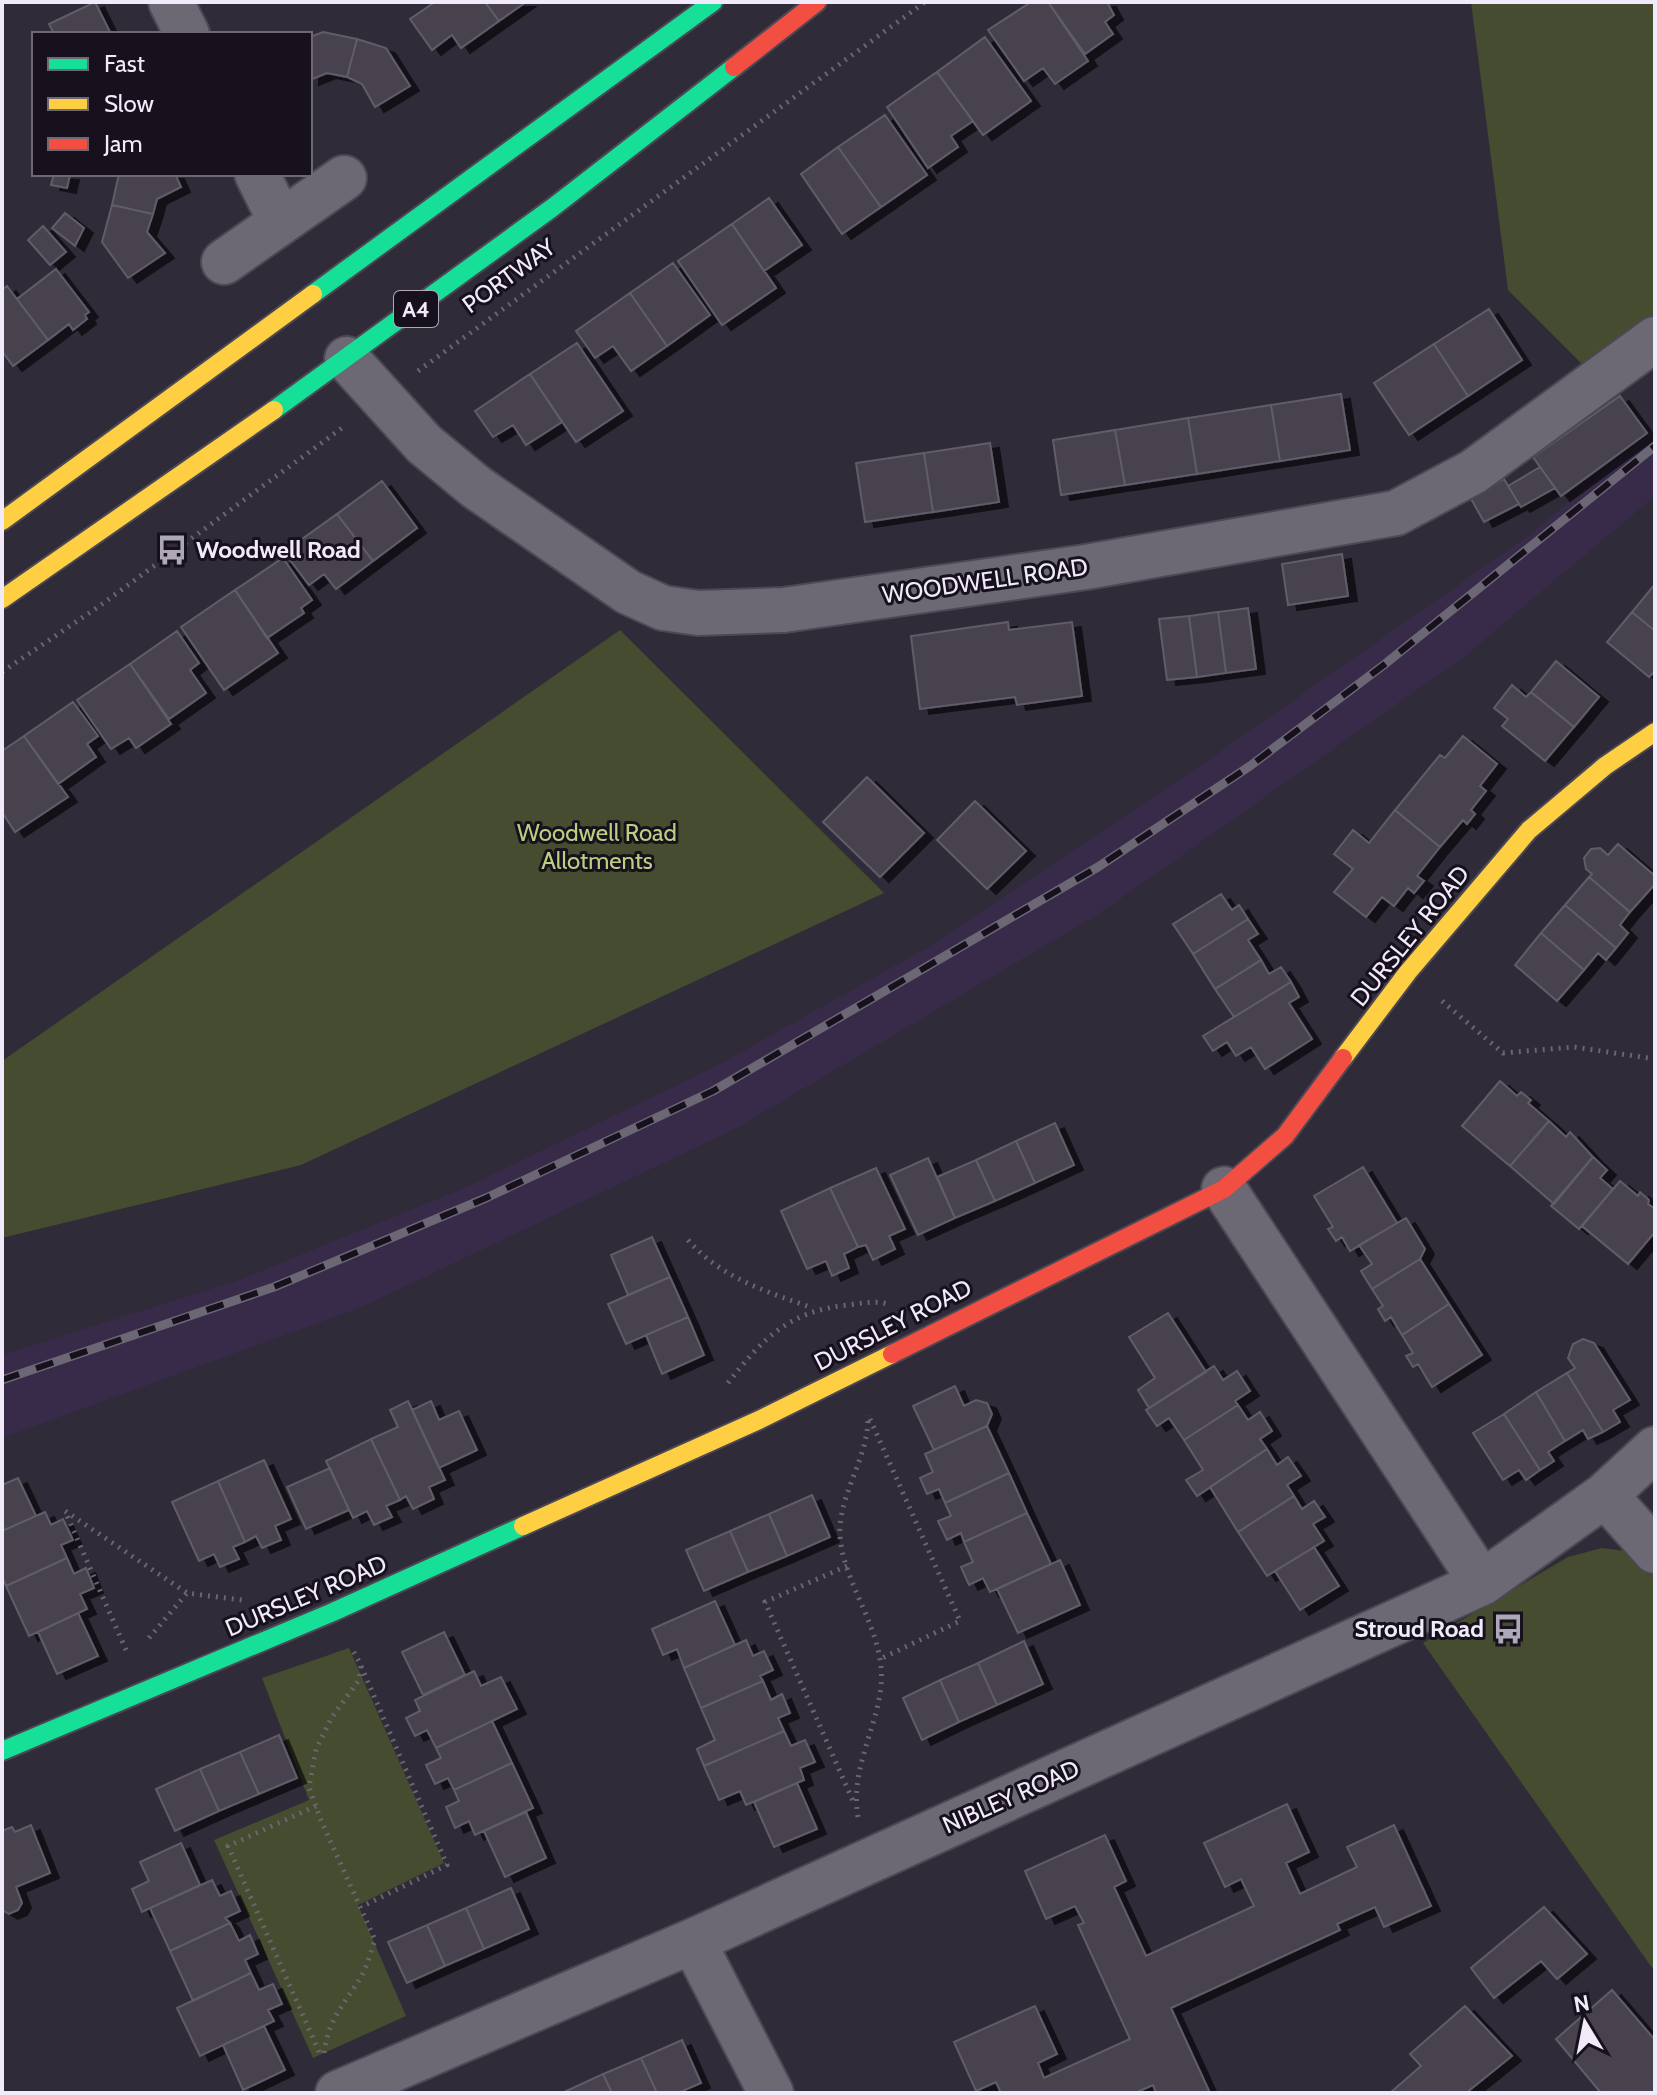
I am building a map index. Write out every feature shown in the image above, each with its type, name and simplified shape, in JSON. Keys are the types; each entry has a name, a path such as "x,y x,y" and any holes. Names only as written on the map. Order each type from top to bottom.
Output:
{"main road":[{"path":"2,521 713,2"},
{"name":"PORTWAY","path":"2,599 347,359 552,208 817,2"},
{"name":"DURSLEY ROAD","path":"2,1751 333,1612 701,1446 1224,1189 1285,1136 1408,972 1529,830 1605,766 1655,732"}],"street":[{"path":"171,2 186,32"},
{"path":"258,176 281,222"},
{"path":"224,262 344,178"},
{"name":"WOODWELL ROAD","path":"347,359 424,444 476,487 628,592 663,608 698,613 784,610 1086,567 1396,513 1473,472 1655,339"},
{"path":"1224,1189 1482,1583"},
{"name":"NIBLEY ROAD","path":"330,2076 693,1941 1482,1583 1605,1495 1655,1449"},
{"path":"1605,1495 1655,1551"},
{"path":"693,1941 771,2093"}],"path":[{"name":"PORTWAY","path":"2,672 98,607 925,2"},
{"path":"1408,972 1503,1053 1574,1047 1655,1059"},
{"path":"688,1240 706,1261 757,1289 814,1308 881,1302 949,1325"},
{"path":"701,1446 720,1392 759,1342 814,1308"},
{"path":"851,1373 960,1621 879,1659"},
{"path":"856,1808 853,1790 881,1684 877,1643 840,1543 843,1511 869,1435 868,1415"},
{"path":"131,1661 65,1511 187,1593"},
{"path":"847,1566 765,1602 876,1858"},
{"path":"333,1612 361,1665 447,1865 363,1906"},
{"path":"330,2076 327,2031 338,2006 362,1976 375,1940 363,1906 341,1866 309,1787 316,1749 332,1717 359,1680 361,1665"},
{"path":"316,1806 228,1846 330,2076"}],"shaded area":[{"path":"1655,428 1655,496 1465,656 1100,913 735,1129 362,1307 2,1438 2,1355 239,1280 469,1186 718,1065 934,944 1174,784 1531,534"}],"green space":[{"path":"1471,2 1655,2 1655,316 1587,369 1508,290"},
{"name":"Woodwell Road Allotments","path":"620,630 884,893 301,1165 2,1238 2,1061"},
{"path":"1602,1548 1634,1552 1655,1574 1655,1972 1423,1643 1568,1557"},
{"path":"349,1648 444,1863 358,1905 406,2016 313,2058 214,1840 309,1800 262,1678"}],"building":[{"path":"95,2 110,32 53,32 49,24"},
{"path":"435,2 485,2 499,21 461,48 452,35 432,50 410,19"},
{"path":"485,2 526,2 499,21"},
{"path":"1031,2 1048,2 1088,61 1055,84 1043,68 1024,81 988,30"},
{"path":"1048,2 1107,2 1114,15 1105,22 1113,34 1085,54"},
{"path":"323,32 357,39 347,77 327,73 312,79 312,36"},
{"path":"985,37 1031,101 983,135 937,72"},
{"path":"357,39 386,48 410,86 375,107 362,84 347,77"},
{"path":"937,72 973,121 951,136 958,147 928,168 887,107"},
{"path":"885,115 927,175 881,207 838,147"},
{"path":"838,147 881,207 842,234 801,174"},
{"path":"53,176 70,176 67,188 51,185"},
{"path":"119,176 176,176 181,187 157,199 153,214 112,205"},
{"path":"769,198 802,245 764,271 732,224"},
{"path":"112,205 153,214 147,232 165,253 128,278 102,242"},
{"path":"65,213 84,228 75,246 52,228"},
{"path":"732,224 776,288 722,325 678,261"},
{"path":"43,226 66,252 50,265 28,240"},
{"path":"673,263 710,315 667,346 630,293"},
{"path":"56,269 89,312 85,315 87,319 73,330 69,324 48,340 17,299"},
{"path":"7,286 48,340 13,366 2,351 2,290"},
{"path":"630,293 667,346 631,371 613,346 595,358 576,331"},
{"path":"1489,309 1522,360 1468,396 1434,344"},
{"path":"577,343 623,411 576,442 530,374"},
{"path":"1434,344 1468,396 1409,435 1374,383"},
{"path":"530,374 562,422 526,445 513,425 493,437 475,411"},
{"path":"1341,394 1350,450 1280,461 1271,405"},
{"path":"1620,396 1647,433 1561,496 1533,457"},
{"path":"1271,405 1280,461 1197,474 1188,418"},
{"path":"1188,418 1197,474 1125,485 1115,430"},
{"path":"1115,430 1125,485 1061,495 1053,440"},
{"path":"990,443 999,502 933,512 924,453"},
{"path":"924,453 933,512 865,522 856,463"},
{"path":"1540,467 1555,488 1521,507 1508,486"},
{"path":"1504,479 1519,504 1484,522 1470,497"},
{"path":"382,481 417,528 373,561 337,514"},
{"path":"337,514 373,561 336,589 324,574 309,585 284,552"},
{"path":"1342,554 1348,596 1288,605 1282,564"},
{"path":"283,558 312,600 301,608 304,613 267,638 235,590"},
{"path":"1655,584 1655,631 1632,612"},
{"path":"235,590 278,653 224,690 181,627"},
{"path":"1248,608 1256,669 1226,673 1218,612"},
{"path":"1218,612 1226,673 1197,677 1189,616"},
{"path":"1632,612 1655,631 1655,671 1649,677 1607,642"},
{"path":"1189,616 1197,677 1167,680 1159,619"},
{"path":"1008,622 1009,630 1072,622 1082,696 1017,705 1015,697 920,709 911,636"},
{"path":"177,631 199,663 190,670 206,693 169,719 130,664"},
{"path":"1556,661 1599,697 1574,727 1531,692"},
{"path":"130,664 171,724 136,748 129,738 111,749 77,700"},
{"path":"1512,685 1526,697 1531,692 1574,727 1545,761 1502,726 1508,719 1494,708"},
{"path":"73,702 98,736 87,744 96,757 58,784 24,736"},
{"path":"24,736 68,797 15,832 2,812 2,751"},
{"path":"1463,736 1497,764 1480,786 1486,791 1471,810 1475,814 1467,824 1463,820 1440,847 1395,810 1440,755 1445,758"},
{"path":"867,777 924,833 880,877 823,822"},
{"path":"975,801 1026,851 987,889 937,840"},
{"path":"1395,810 1440,847 1417,876 1424,881 1414,893 1408,888 1394,906 1382,897 1366,917 1334,892 1353,869 1334,854 1353,830 1369,843"},
{"path":"1618,844 1655,876 1655,884 1630,912 1589,877 1592,874 1586,869 1584,858 1591,849 1600,848 1608,855"},
{"path":"1589,877 1630,912 1620,925 1628,933 1616,948 1565,905"},
{"path":"1221,894 1232,910 1239,905 1248,919 1193,954 1173,924"},
{"path":"1565,905 1616,948 1606,960 1598,953 1584,970 1541,933"},
{"path":"1248,919 1258,934 1248,940 1261,960 1215,989 1193,954"},
{"path":"1541,933 1584,970 1557,1001 1515,965"},
{"path":"1261,960 1269,974 1281,967 1291,982 1234,1017 1215,989"},
{"path":"1291,982 1299,997 1289,1003 1312,1039 1265,1069 1251,1047 1236,1056 1227,1042 1213,1051 1203,1036"},
{"path":"1500,1081 1517,1096 1521,1092 1531,1100 1528,1103 1549,1121 1510,1166 1462,1126"},
{"path":"1549,1121 1566,1137 1570,1132 1593,1157 1554,1204 1510,1166"},
{"path":"1055,1123 1074,1165 1035,1183 1016,1141"},
{"path":"1016,1141 1035,1183 995,1201 976,1160"},
{"path":"1593,1157 1607,1170 1600,1178 1613,1189 1579,1229 1551,1206"},
{"path":"928,1158 955,1218 918,1235 890,1175"},
{"path":"976,1160 995,1201 955,1218 937,1177"},
{"path":"1363,1167 1397,1223 1350,1251 1342,1237 1336,1241 1328,1229 1333,1227 1314,1196"},
{"path":"876,1168 905,1229 889,1236 895,1249 873,1260 866,1245 858,1247 830,1188"},
{"path":"1620,1181 1638,1196 1640,1192 1655,1209 1655,1232 1628,1264 1582,1226"},
{"path":"830,1188 858,1247 844,1254 849,1268 832,1276 826,1261 807,1269 781,1211"},
{"path":"1406,1218 1425,1249 1420,1259 1372,1289 1361,1271 1372,1264 1359,1245"},
{"path":"652,1237 670,1277 628,1295 611,1255"},
{"path":"1420,1259 1449,1304 1402,1335 1391,1317 1385,1321 1378,1309 1383,1306 1372,1289"},
{"path":"670,1277 688,1317 626,1344 608,1304"},
{"path":"1449,1304 1482,1355 1432,1387 1418,1364 1413,1367 1406,1356 1413,1353 1402,1335"},
{"path":"1168,1313 1206,1372 1149,1408 1138,1390 1155,1378 1129,1337"},
{"path":"688,1317 704,1355 662,1374 646,1335"},
{"path":"1583,1339 1594,1343 1630,1400 1613,1410 1620,1422 1603,1432 1567,1373 1575,1368 1568,1358 1573,1344"},
{"path":"1214,1366 1223,1380 1237,1371 1250,1391 1235,1401 1238,1405 1184,1440 1169,1418 1157,1426 1146,1410"},
{"path":"1567,1373 1603,1432 1588,1439 1583,1430 1565,1441 1536,1392"},
{"path":"955,1386 964,1406 976,1400 987,1403 992,1414 987,1426 934,1450 913,1406"},
{"path":"1536,1392 1565,1441 1548,1452 1554,1461 1540,1470 1504,1414"},
{"path":"408,1401 445,1480 429,1487 434,1499 413,1509 406,1496 400,1500 371,1439 398,1427 390,1410"},
{"path":"431,1401 439,1420 459,1411 477,1450 439,1468 412,1410"},
{"path":"1238,1405 1248,1420 1260,1412 1272,1431 1260,1439 1267,1449 1197,1496 1186,1480 1203,1470 1184,1440"},
{"path":"1504,1414 1540,1470 1526,1480 1519,1470 1503,1480 1473,1433"},
{"path":"987,1426 1009,1473 945,1503 939,1489 927,1494 920,1478 933,1472 925,1454"},
{"path":"371,1439 400,1500 386,1506 392,1517 374,1525 367,1511 353,1518 326,1461"},
{"path":"1267,1449 1277,1465 1288,1457 1301,1476 1287,1485 1294,1496 1238,1532 1210,1487"},
{"path":"264,1460 291,1519 275,1526 281,1540 262,1548 256,1536 245,1542 218,1481"},
{"path":"330,1468 349,1510 306,1529 287,1487"},
{"path":"1009,1473 1027,1513 964,1542 961,1533 947,1540 938,1521 951,1516 945,1503"},
{"path":"18,1478 36,1516 2,1531 2,1485"},
{"path":"218,1481 245,1542 233,1547 239,1559 220,1567 214,1554 199,1561 172,1502"},
{"path":"812,1495 830,1537 787,1556 769,1514"},
{"path":"1294,1496 1302,1509 1314,1501 1325,1517 1313,1524 1324,1541 1267,1576 1238,1532"},
{"path":"45,1512 51,1525 63,1519 73,1540 61,1545 67,1558 6,1586 2,1576 2,1531"},
{"path":"1027,1513 1051,1564 990,1592 983,1578 969,1585 961,1567 973,1562 964,1542"},
{"path":"769,1514 787,1556 748,1572 730,1531"},
{"path":"730,1531 748,1572 704,1591 686,1550"},
{"path":"1314,1547 1339,1586 1300,1610 1275,1571"},
{"path":"67,1558 74,1574 86,1568 94,1588 80,1594 87,1609 29,1636 6,1586"},
{"path":"1060,1560 1080,1605 1018,1633 997,1589"},
{"path":"715,1601 735,1645 684,1668 677,1649 663,1655 652,1629"},
{"path":"78,1613 98,1656 57,1674 38,1632"},
{"path":"444,1632 465,1675 423,1695 402,1652"},
{"path":"746,1640 753,1656 764,1651 773,1670 760,1676 763,1681 701,1708 684,1668"},
{"path":"1024,1641 1043,1684 997,1705 978,1663"},
{"path":"978,1663 997,1705 959,1722 940,1680"},
{"path":"474,1671 481,1686 501,1677 517,1709 436,1748 427,1730 415,1736 406,1718 420,1711 415,1700"},
{"path":"940,1680 959,1722 922,1740 903,1698"},
{"path":"763,1681 771,1700 782,1694 790,1713 778,1718 784,1731 704,1766 697,1749 715,1740 701,1708"},
{"path":"492,1721 512,1763 454,1790 448,1778 435,1784 426,1765 441,1758 436,1748"},
{"path":"784,1731 791,1746 805,1740 815,1762 800,1768 804,1780 746,1805 740,1791 719,1800 704,1766"},
{"path":"279,1735 297,1778 259,1794 240,1752"},
{"path":"240,1752 259,1794 219,1811 200,1769"},
{"path":"512,1763 533,1808 475,1835 469,1821 455,1828 446,1807 459,1801 454,1790"},
{"path":"200,1769 219,1811 175,1831 156,1789"},
{"path":"797,1783 817,1829 774,1847 754,1802"},
{"path":"1287,1804 1309,1852 1286,1863 1300,1894 1357,1867 1347,1847 1394,1825 1431,1906 1384,1927 1375,1907 1337,1924 1340,1930 1171,2008 1210,2093 1156,2093 1153,2085 1135,2093 1001,2093 996,2082 976,2091 954,2042 1035,2006 1057,2054 1038,2063 1044,2078 1130,2039 1078,1925 1084,1923 1075,1906 1046,1919 1025,1871 1105,1835 1126,1881 1114,1887 1146,1956 1254,1906 1241,1879 1225,1887 1204,1843"},
{"path":"526,1812 546,1858 505,1877 484,1831"},
{"path":"31,1825 50,1873 16,1887 22,1903 18,1910 9,1914 2,1910 2,1831 12,1827 15,1832"},
{"path":"181,1843 200,1885 142,1912 132,1889 149,1881 140,1862"},
{"path":"212,1880 220,1896 231,1891 240,1911 225,1918 230,1923 170,1951 150,1908"},
{"path":"511,1888 529,1929 484,1949 466,1908"},
{"path":"1544,1907 1587,1954 1557,1979 1541,1961 1494,1998 1471,1968"},
{"path":"466,1908 484,1949 445,1966 427,1925"},
{"path":"230,1923 239,1941 250,1935 258,1954 245,1960 251,1973 193,2001 170,1951"},
{"path":"427,1925 445,1966 407,1983 388,1942"},
{"path":"251,1973 259,1990 273,1984 282,2004 268,2010 274,2021 200,2056 177,2008"},
{"path":"1612,1990 1655,2040 1655,2093 1601,2093 1556,2039"},
{"path":"1465,2006 1512,2056 1466,2093 1390,2093 1421,2066 1410,2054"},
{"path":"264,2026 285,2070 243,2090 223,2045"},
{"path":"682,2040 701,2083 678,2093 657,2093 641,2058"},
{"path":"641,2058 657,2093 612,2093 603,2074"},
{"path":"603,2074 612,2093 562,2093"}],"railway":[{"path":"2,1380 274,1287 486,1198 713,1091 1098,867 1250,766 1385,664 1655,446"}],"traffic: fast":[{"path":"313,294 713,2"},
{"path":"274,410 552,208 734,67"},
{"path":"2,1751 333,1612 523,1526"}],"traffic: slow":[{"path":"2,521 313,294"},
{"path":"2,599 274,410"},
{"path":"1343,1058 1408,972 1529,830 1605,766 1655,732"},
{"path":"523,1526 759,1420 892,1354"}],"traffic: jam":[{"path":"734,67 817,2"},
{"path":"892,1354 1224,1189 1285,1136 1343,1058"}],"place":[{"name":"Woodwell Road","path":"172,550"},
{"name":"Stroud Road","path":"1508,1629"}]}
